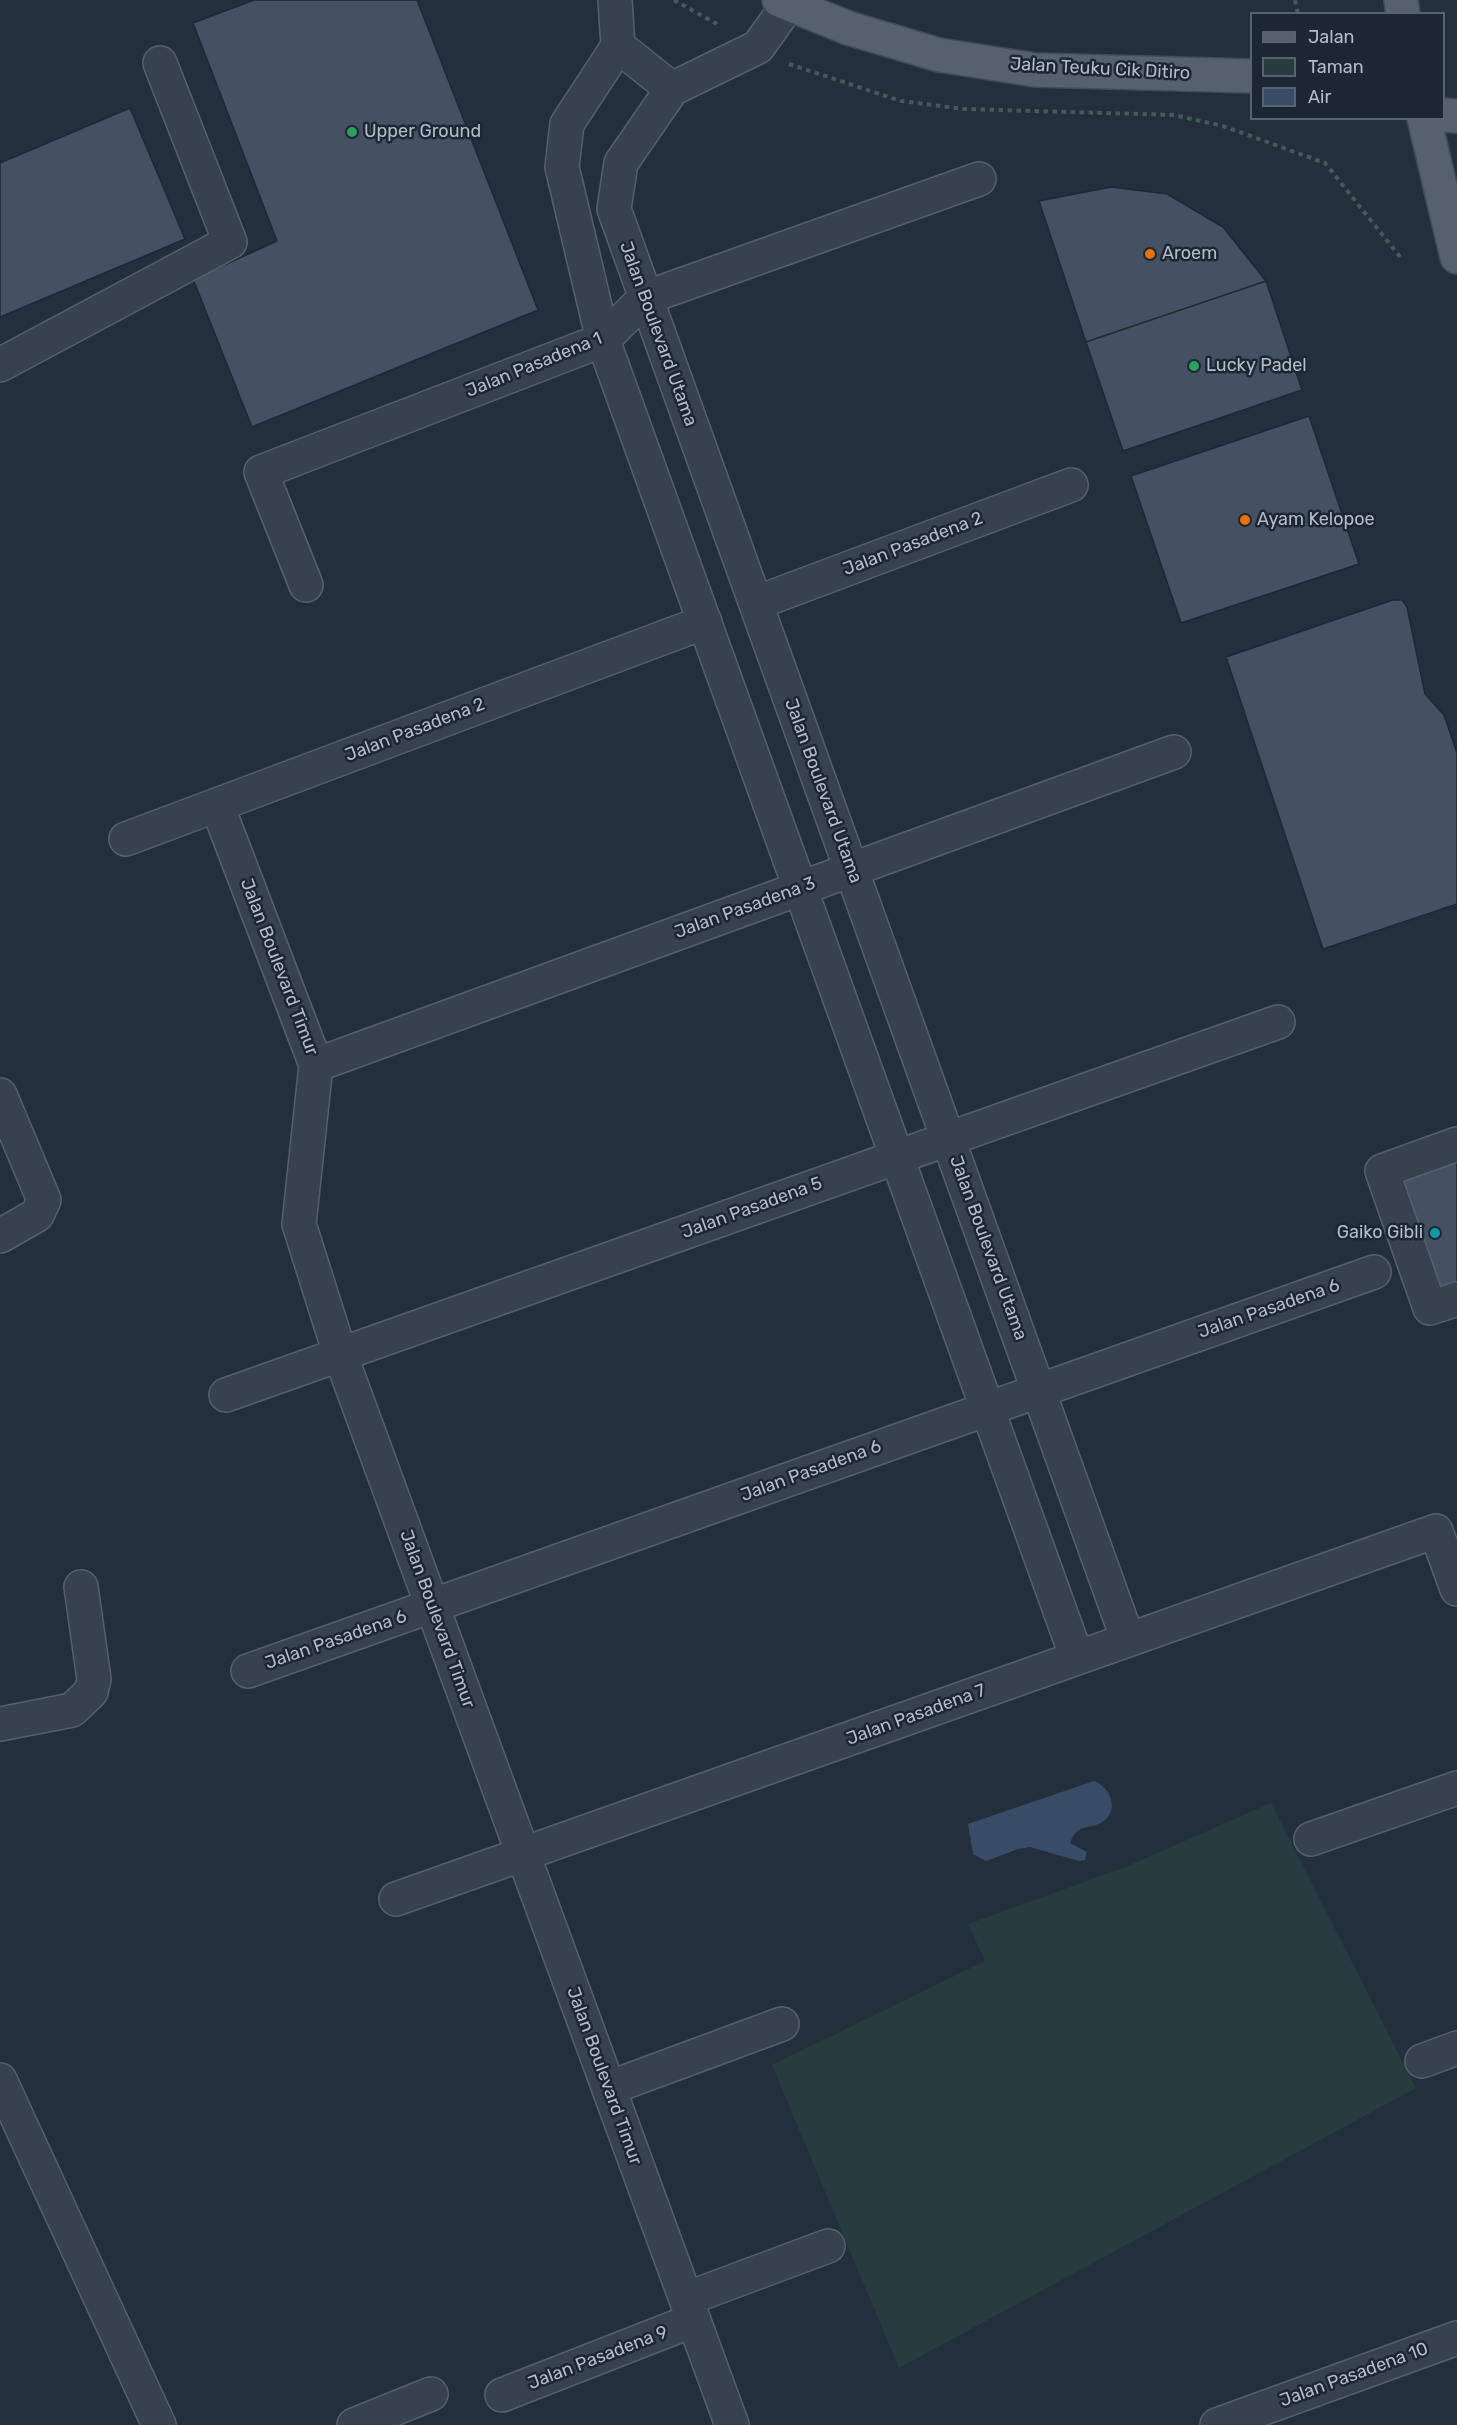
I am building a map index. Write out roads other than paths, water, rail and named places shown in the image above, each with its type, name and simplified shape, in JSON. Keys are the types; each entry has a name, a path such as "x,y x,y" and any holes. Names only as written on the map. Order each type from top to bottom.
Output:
{"main road":[{"name":"Jalan Teuku Cik Ditiro","path":"786,2 848,28 939,55 1035,70 1250,76"},
{"path":"1424,120 1457,258"}],"street":[{"path":"615,0 618,46 567,124 562,167 603,340 1077,1658"},
{"name":"Jalan Boulevard Utama","path":"786,2 758,47 672,89 621,163 614,209 1128,1640"},
{"path":"618,46 672,89"},
{"path":"0,365 230,242 160,63"},
{"name":"Jalan Pasadena 1","path":"306,585 261,472 603,340 645,298 980,179"},
{"name":"Jalan Pasadena 2","path":"756,603 1071,485"},
{"name":"Jalan Pasadena 2","path":"126,839 705,622"},
{"name":"Jalan Pasadena 3","path":"316,1065 1174,752"},
{"name":"Jalan Boulevard Timur","path":"217,805 316,1065 299,1224 340,1354 732,2425"},
{"name":"Jalan Pasadena 5","path":"226,1395 1278,1022"},
{"path":"0,1095 44,1200 37,1215 0,1236"},
{"path":"1457,1144 1382,1171 1430,1308 1457,1299"},
{"name":"Jalan Pasadena 6","path":"248,1671 1374,1272"},
{"name":"Jalan Pasadena 7","path":"396,1899 1436,1531 1457,1589"},
{"path":"0,1724 72,1710 91,1692 94,1679 81,1587"},
{"path":"1311,1839 1457,1788"},
{"path":"609,2088 782,2024"},
{"path":"1422,2061 1457,2048"},
{"path":"0,2080 159,2425"},
{"name":"Jalan Pasadena 9","path":"502,2395 828,2246"},
{"name":"Jalan Pasadena 10","path":"1216,2425 1457,2338"},
{"path":"354,2425 431,2394"}],"water":[{"path":"1094,1781 1108,1792 1112,1809 1105,1820 1077,1831 1073,1836 1070,1843 1087,1852 1085,1860 1079,1861 1030,1847 986,1861 973,1854 968,1824"}],"place":[{"name":"Upper Ground","path":"352,132"},
{"name":"Aroem","path":"1150,254"},
{"name":"Lucky Padel","path":"1194,366"},
{"name":"Ayam Kelopoe","path":"1245,520"},
{"name":"Gaiko Gibli","path":"1435,1233"}]}
